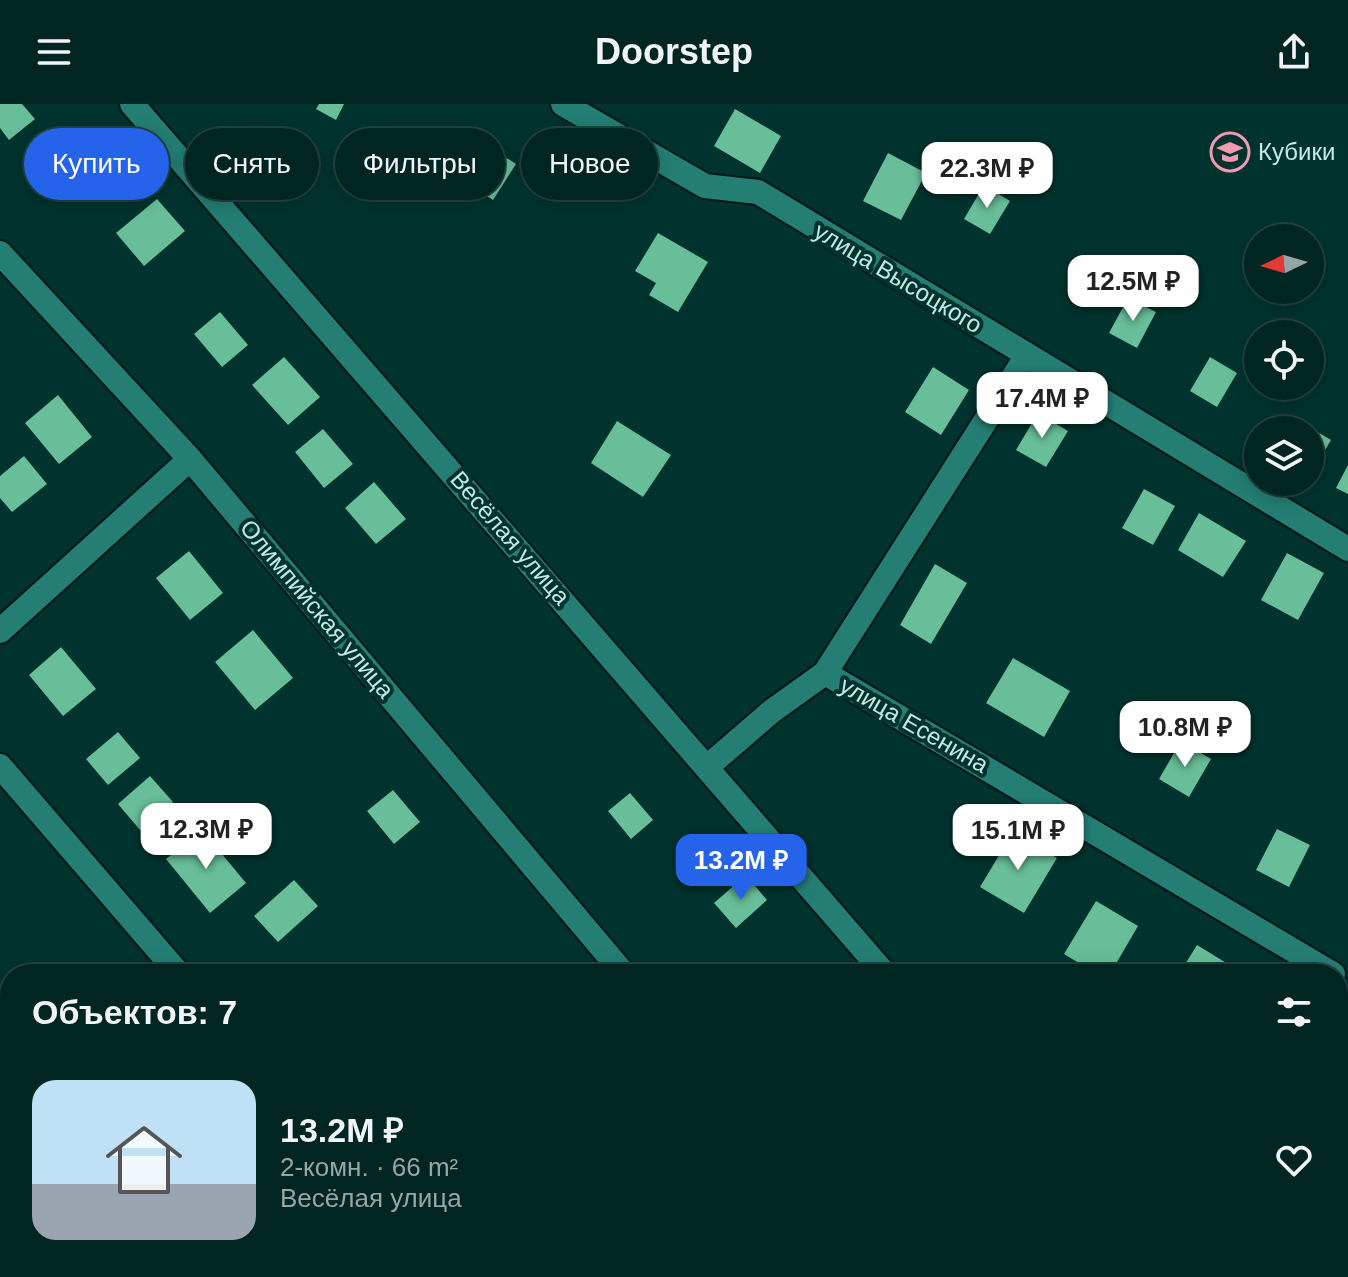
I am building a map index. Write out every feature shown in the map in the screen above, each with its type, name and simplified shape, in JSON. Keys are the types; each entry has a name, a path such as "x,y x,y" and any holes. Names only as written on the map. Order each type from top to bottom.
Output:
{"street":[{"name":"Весёлая улица","path":"132,104 876,964"},
{"name":"улица Высоцкого","path":"563,104 705,186 758,192 1026,357 1348,549"},
{"name":"Олимпийская улица","path":"0,253 190,459 616,964"},
{"path":"707,767 772,711 825,673 1026,357"},
{"path":"0,631 190,459"},
{"name":"улица Есенина","path":"825,673 1316,964"},
{"path":"0,766 170,964"}],"building":[{"path":"0,104 22,104 35,119 9,140 0,128"},
{"path":"319,104 344,104 336,120 316,109"},
{"path":"735,109 781,136 760,173 714,146"},
{"path":"888,153 926,173 901,220 863,201"},
{"path":"505,157 516,164 505,181"},
{"path":"984,185 1010,201 990,234 964,219"},
{"path":"156,200 185,231 144,266 116,233"},
{"path":"658,233 708,262 678,312 649,295 656,283 635,271"},
{"path":"1128,298 1156,312 1137,348 1109,333"},
{"path":"220,312 248,345 222,367 194,334"},
{"path":"284,357 320,397 288,425 252,385"},
{"path":"1210,357 1237,373 1217,407 1190,391"},
{"path":"933,367 969,390 941,435 905,412"},
{"path":"58,395 92,437 59,464 25,423"},
{"path":"1038,413 1068,431 1046,467 1016,450"},
{"path":"617,421 671,455 643,497 591,463"},
{"path":"323,429 353,464 324,488 295,452"},
{"path":"1324,436 1331,440 1324,452"},
{"path":"24,456 47,484 12,512 0,498 0,476"},
{"path":"1348,465 1348,494 1336,488"},
{"path":"374,482 406,519 376,544 345,508"},
{"path":"1144,489 1175,506 1153,545 1122,528"},
{"path":"1199,513 1246,541 1223,577 1178,550"},
{"path":"189,551 223,593 190,620 156,578"},
{"path":"1287,553 1324,573 1298,620 1261,600"},
{"path":"935,564 967,583 931,644 900,625"},
{"path":"253,630 293,678 255,710 215,662"},
{"path":"61,647 96,689 63,716 29,675"},
{"path":"1013,658 1070,691 1044,737 986,703"},
{"path":"118,732 140,758 108,785 86,759"},
{"path":"1181,741 1211,759 1189,797 1159,779"},
{"path":"150,776 173,802 140,830 118,804"},
{"path":"393,790 420,822 394,844 367,811"},
{"path":"630,793 653,820 631,839 608,811"},
{"path":"1277,829 1310,845 1289,887 1256,870"},
{"path":"202,830 246,883 210,913 166,859"},
{"path":"1013,832 1057,858 1024,913 980,887"},
{"path":"746,875 767,900 736,928 714,903"},
{"path":"294,880 318,906 278,942 254,916"},
{"path":"1096,901 1138,926 1116,964 1080,964 1064,954"},
{"path":"1197,945 1228,964 1185,964"}],"place":[{"name":"Кубики","path":"1230,152"}]}
